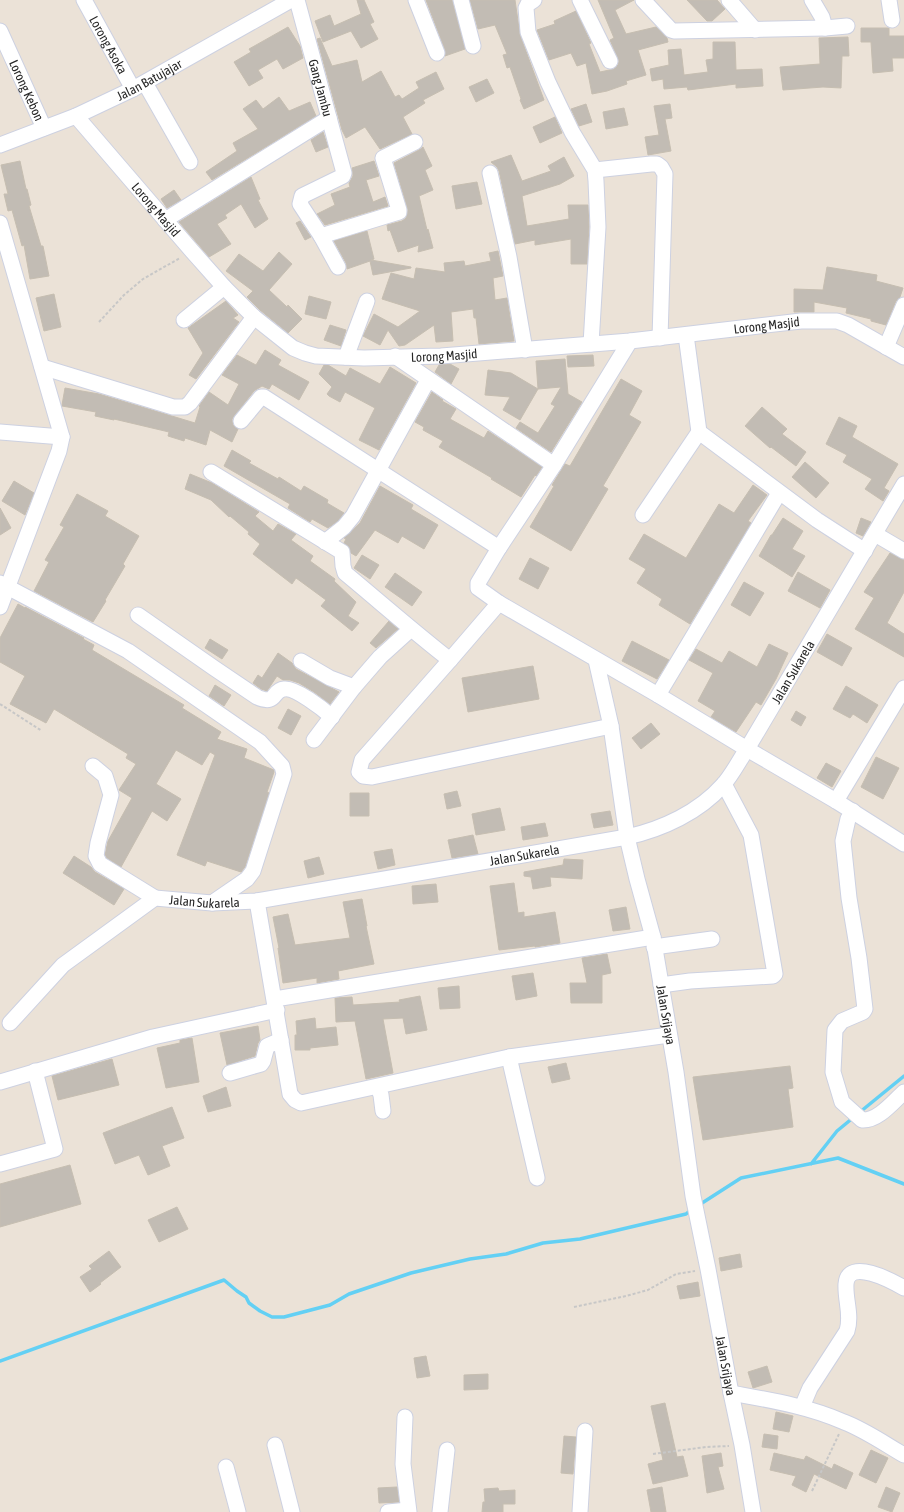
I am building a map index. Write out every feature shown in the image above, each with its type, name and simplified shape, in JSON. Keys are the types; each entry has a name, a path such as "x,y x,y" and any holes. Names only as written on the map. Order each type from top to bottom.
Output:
{"street":[{"name":"Lorong Asoka","path":"84,0 190,162"},
{"name":"Jalan Batujajar","path":"0,145 76,116 139,86 291,0"},
{"name":"Gang Jambu","path":"296,0 344,173 343,176 302,196 301,198 300,204 321,236"},
{"path":"416,0 437,53"},
{"path":"461,0 473,46"},
{"path":"534,0 528,4 526,8 528,32 551,89 572,132 595,170 598,227 591,344"},
{"path":"580,0 610,61"},
{"path":"643,0 671,30 674,31 825,28 847,26"},
{"path":"729,0 755,30"},
{"path":"812,0 822,17 825,28"},
{"path":"889,0 892,20"},
{"name":"Lorong Kebon","path":"0,31 44,128"},
{"name":"Lorong Masjid","path":"76,116 224,287 254,317 293,348 316,356 364,358 441,356 630,341 801,321 837,321 848,325 904,357"},
{"path":"165,220 329,118"},
{"path":"338,267 321,236 399,212 383,158 415,142"},
{"path":"595,170 657,164 665,174 660,338"},
{"path":"490,173 509,257 525,350"},
{"path":"0,223 62,438 59,451 4,585 0,607"},
{"path":"184,320 224,287"},
{"path":"346,357 368,301"},
{"path":"886,348 904,305"},
{"path":"42,367 173,407 185,407 203,388 254,317"},
{"path":"643,515 699,432 686,335"},
{"path":"630,341 554,465 499,548 477,585 478,588 499,603 658,695 853,811 904,844"},
{"path":"395,356 554,465"},
{"path":"325,542 344,527 354,516 428,380"},
{"path":"241,421 261,397 264,397 499,548"},
{"path":"0,432 62,438"},
{"path":"699,432 779,493 865,551"},
{"path":"211,472 342,552 345,572 411,629 450,660"},
{"name":"Jalan Sukarela","path":"10,1023 64,965 155,898 212,903 257,901 628,837 652,830 688,814 706,802 724,784 747,749 904,484"},
{"path":"658,695 779,493"},
{"path":"875,534 904,551"},
{"path":"4,585 128,651 260,742 282,766 284,774 253,871 246,879 212,903"},
{"path":"499,603 362,760 359,772 363,776 372,777 611,726"},
{"path":"138,615 214,668 265,701 271,699 282,689 286,689 301,694 332,717"},
{"path":"314,740 354,687 380,657 411,629"},
{"name":"Jalan Srijaya","path":"596,660 611,726 636,879 654,942 676,1072 693,1196 742,1445 753,1512"},
{"path":"301,661 330,678 354,687"},
{"path":"836,801 904,688"},
{"path":"93,766 104,776 111,795 96,856 100,864 155,898"},
{"path":"661,985 690,981 773,976 775,974 751,835 724,784"},
{"path":"853,811 848,820 843,841 849,898 859,958 865,1009 863,1012 842,1021 835,1030 833,1072 842,1102 857,1115 869,1119 881,1113 904,1092"},
{"path":"257,901 276,1004 290,1094 294,1100 301,1103 509,1057 669,1034"},
{"path":"0,1082 153,1037 276,1004 654,942 712,939"},
{"path":"230,1073 261,1064 266,1046 281,1040"},
{"path":"509,1057 537,1178"},
{"path":"0,1164 55,1149 35,1071"},
{"path":"378,1087 381,1094 383,1111"},
{"path":"802,1407 810,1388 847,1331 848,1316 846,1284 848,1277 852,1272 857,1271 875,1274 904,1288"},
{"path":"731,1393 802,1407 846,1422 904,1455"},
{"path":"388,1512 408,1511 403,1464 405,1417"},
{"path":"580,1512 585,1431"},
{"path":"275,1445 292,1512"},
{"path":"440,1512 447,1450"},
{"path":"226,1467 238,1512"}],"path":[{"path":"99,322 124,295 143,279 192,251"},
{"path":"0,704 42,731"},
{"path":"574,1307 648,1290 676,1274 708,1269"},
{"path":"812,1491 846,1422"},
{"path":"653,1454 706,1447 742,1445"}],"building":[{"path":"357,0 364,0 374,22 370,24 378,39 361,48 351,31 323,42 315,21 330,15 334,26 361,14"},
{"path":"426,0 452,0 465,49 445,56 445,50"},
{"path":"470,0 515,0 520,35 544,100 524,109 510,67 507,68 503,55 507,54 495,25 478,29"},
{"path":"598,0 634,0 615,10 626,34 656,27 667,38 668,42 638,50 646,75 626,81 627,84 607,91 592,94 586,63 577,66 571,53 549,60 537,30 555,24 554,21 576,11 591,43 589,44 600,72 614,69 618,65 619,61 610,40 614,38"},
{"path":"687,0 717,0 725,9 712,21 707,21"},
{"path":"288,27 300,46 303,58 283,69 277,59 258,70 263,78 249,86 234,62 251,52 249,49"},
{"path":"861,28 889,28 889,36 904,36 904,58 892,58 893,71 873,73 871,42 861,42"},
{"path":"848,37 849,56 842,56 841,88 823,87 783,90 780,67 820,64 819,38"},
{"path":"320,38 332,66 357,60 362,82 381,71 395,97 399,95 402,99 419,88 416,82 436,72 444,89 423,100 425,103 403,117 412,134 380,149 365,127 346,138 342,130 317,39"},
{"path":"713,42 735,42 736,70 762,69 763,86 736,88 736,84 688,90 687,87 664,89 663,79 652,81 650,69 669,65 668,50 681,49 684,75 708,72 706,60 713,59"},
{"path":"487,79 494,93 476,102 469,87"},
{"path":"279,97 289,111 310,102 316,116 212,180 206,172 237,151 233,143 258,129 243,109 256,100 263,109"},
{"path":"586,104 592,122 579,126 571,109"},
{"path":"670,104 672,118 665,119 671,151 648,155 645,137 659,135 654,106"},
{"path":"624,108 628,125 606,129 603,112"},
{"path":"555,117 562,133 540,143 533,127"},
{"path":"323,132 328,147 316,152 311,140"},
{"path":"423,147 432,166 425,170 433,190 419,196 433,248 418,252 419,245 398,252 390,230 388,231 387,225 402,221 406,218 408,210 394,163"},
{"path":"511,155 522,181 551,171 548,166 564,157 574,176 560,184 522,196 527,226 569,219 568,205 588,205 589,227 587,264 571,264 571,239 535,245 535,240 515,244 499,171 491,162"},
{"path":"20,161 31,205 29,206 41,246 43,246 49,276 30,279 24,245 22,246 12,210 8,211 4,194 8,194 1,165"},
{"path":"374,161 379,176 366,180 373,202 385,197 388,206 325,225 317,214 335,205 331,194 350,187 349,183 353,176 352,168"},
{"path":"251,177 260,199 258,200 268,219 255,228 241,204 225,215 227,218 217,224 231,244 209,257 179,222"},
{"path":"477,182 482,204 456,209 452,186"},
{"path":"174,190 181,200 167,208 161,199"},
{"path":"300,221 311,237 305,240 296,223"},
{"path":"367,231 374,259 371,260 411,268 373,275 370,261 347,269 346,263 334,241"},
{"path":"498,251 503,276 493,278 495,300 507,298 514,341 479,344 476,318 474,318 473,309 451,312 453,341 436,342 434,325 405,345 399,346 388,330 380,345 363,336 374,314 398,327 420,311 382,299 391,273 414,279 416,268 445,272 444,263 464,261 465,266 491,261 489,253"},
{"path":"279,252 292,264 269,290 287,307 288,305 302,319 288,333 247,297 253,291 226,271 239,254 263,271"},
{"path":"827,267 877,275 876,281 903,288 886,325 871,321 871,319 846,313 847,308 814,302 814,312 794,312 794,289 823,290"},
{"path":"54,294 61,327 44,331 36,298"},
{"path":"309,296 331,302 326,319 305,314"},
{"path":"226,301 238,315 233,318 239,322 196,379 189,375 203,353 188,328"},
{"path":"330,325 346,330 341,346 324,340"},
{"path":"265,350 281,360 278,365 309,382 299,400 272,384 269,389 262,386 254,391 232,419 233,425 238,429 232,442 210,430 206,445 185,438 184,441 168,436 169,432 95,416 96,412 62,406 65,388 99,394 195,423 200,407 199,406 209,392 228,405 239,384 222,375 237,355 256,365"},
{"path":"593,355 594,366 568,367 567,356"},
{"path":"565,359 568,394 582,402 551,452 516,428 520,422 538,433 555,406 551,404 561,387 538,389 536,361"},
{"path":"450,364 459,369 451,384 435,372 439,365"},
{"path":"324,365 328,365 346,376 350,368 380,384 390,367 416,383 379,450 359,440 375,408 345,392 340,402 329,396 327,394 332,387 319,374"},
{"path":"488,370 511,373 538,389 520,420 503,410 510,397 485,395"},
{"path":"621,379 642,391 629,415 641,422 603,486 608,489 571,551 530,527 554,486 552,485 565,464 570,466"},
{"path":"432,392 443,400 442,401 456,409 450,419 484,438 488,431 542,467 521,497 439,447 443,441 423,430 424,427 415,422"},
{"path":"762,407 787,429 782,434 806,452 796,466 771,447 770,448 745,426"},
{"path":"839,417 857,426 852,437 898,464 884,488 889,491 883,501 865,489 872,479 843,462 847,455 826,444"},
{"path":"232,450 251,461 249,463 278,479 279,477 301,491 304,486 328,500 327,503 344,513 338,521 328,528 312,519 310,522 288,508 290,504 224,466"},
{"path":"805,462 829,483 816,498 792,477"},
{"path":"190,474 212,483 259,512 255,516 273,531 278,524 296,534 291,540 313,556 310,561 335,579 334,581 356,602 348,616 359,623 352,631 321,606 326,600 296,578 292,584 253,554 260,544 248,534 249,532 230,516 229,517 211,500 185,489"},
{"path":"14,481 34,493 25,515 2,501"},
{"path":"753,485 767,495 748,521 751,523 690,624 659,605 662,599 637,583 646,569 629,559 644,534 686,558 719,504 734,513"},
{"path":"380,486 413,505 411,509 438,525 424,549 402,536 398,543 375,530 356,556 351,553 349,547 344,543 346,539 344,538 360,523"},
{"path":"77,494 108,511 105,516 139,536 123,564 125,566 93,622 34,591 49,562 45,560 64,527 60,525"},
{"path":"0,508 11,528 0,535"},
{"path":"783,518 803,531 792,549 805,556 792,577 759,556"},
{"path":"861,518 871,522 863,536 856,533"},
{"path":"890,553 904,560 904,592 887,623 904,634 904,657 855,629 874,598 864,592"},
{"path":"362,555 379,565 370,579 354,568"},
{"path":"530,558 549,568 538,589 519,579"},
{"path":"798,572 830,590 820,608 788,591"},
{"path":"395,573 422,592 412,606 385,587"},
{"path":"744,582 764,593 750,616 731,605"},
{"path":"18,604 84,638 83,639 94,645 92,650 184,705 182,708 221,732 217,739 247,749 244,758 274,770 267,792 269,793 245,867 241,872 207,861 205,866 177,855 215,755 210,752 202,765 176,750 156,784 181,799 167,821 152,811 121,867 107,858 105,855 108,841 132,798 119,790 136,764 126,758 128,754 54,709 46,723 10,704 25,676 0,662 0,638"},
{"path":"389,621 398,629 376,648 370,643"},
{"path":"827,634 852,648 842,666 817,652"},
{"path":"210,639 228,650 222,659 205,648"},
{"path":"632,641 669,660 657,679 622,661"},
{"path":"769,644 788,653 776,679 761,705 756,702 736,732 711,717 715,711 698,701 713,673 689,660 696,649 722,663 729,651 757,667"},
{"path":"278,653 292,663 296,669 339,692 330,704 299,683 290,680 283,680 277,676 267,691 261,689 253,683 258,675 262,678"},
{"path":"533,666 539,699 468,712 462,678"},
{"path":"215,685 231,695 224,706 209,696"},
{"path":"846,686 878,705 867,723 853,714 850,718 833,709"},
{"path":"288,709 301,716 291,735 278,728"},
{"path":"796,711 806,717 801,726 791,720"},
{"path":"651,723 660,734 641,749 632,738"},
{"path":"876,757 899,768 883,799 861,787"},
{"path":"826,763 841,771 832,787 817,778"},
{"path":"457,791 461,806 447,809 444,794"},
{"path":"350,793 369,793 369,816 350,816"},
{"path":"500,808 505,830 476,835 472,814"},
{"path":"610,811 613,825 594,828 591,814"},
{"path":"545,823 548,836 523,840 521,827"},
{"path":"473,835 478,854 452,858 448,840"},
{"path":"392,849 395,865 378,869 374,852"},
{"path":"74,856 91,867 95,872 124,889 114,905 63,873"},
{"path":"319,857 324,874 308,878 304,861"},
{"path":"564,859 583,860 582,879 550,877 551,886 533,889 531,877 524,876 524,872 563,865"},
{"path":"514,883 518,913 524,912 524,917 555,912 560,943 499,950 490,886"},
{"path":"436,884 438,902 413,904 412,886"},
{"path":"362,899 374,964 338,971 339,979 317,983 317,978 283,983 279,948 273,917 288,914 295,945 350,938 343,902"},
{"path":"626,907 630,929 613,931 609,910"},
{"path":"607,954 611,973 602,975 602,1003 571,1003 570,983 587,983 582,958"},
{"path":"533,973 537,996 516,1000 512,976"},
{"path":"459,986 460,1008 440,1009 438,988"},
{"path":"420,996 427,1030 406,1034 403,1018 383,1019 393,1073 366,1079 355,1021 336,1022 335,998 352,997 353,1005 400,1002 399,1000"},
{"path":"315,1018 316,1029 336,1027 338,1045 310,1048 310,1050 295,1050 295,1035 297,1035 296,1021"},
{"path":"258,1026 260,1040 255,1056 227,1065 220,1033"},
{"path":"192,1038 199,1082 166,1088 157,1048 180,1043 180,1040"},
{"path":"112,1059 119,1085 58,1100 52,1076"},
{"path":"566,1063 570,1079 552,1083 548,1067"},
{"path":"790,1066 793,1088 788,1089 793,1127 703,1140 693,1077"},
{"path":"226,1087 231,1106 208,1112 203,1096"},
{"path":"172,1107 184,1138 162,1146 170,1166 148,1175 139,1155 115,1164 103,1133"},
{"path":"70,1165 81,1204 0,1227 0,1184"},
{"path":"177,1207 188,1229 159,1242 148,1220"},
{"path":"109,1251 121,1267 90,1292 80,1277 92,1269 89,1266"},
{"path":"740,1254 742,1267 721,1271 719,1258"},
{"path":"698,1282 700,1296 680,1299 677,1286"},
{"path":"426,1356 430,1376 417,1378 414,1358"},
{"path":"767,1366 772,1382 753,1388 748,1372"},
{"path":"488,1374 488,1389 464,1390 464,1375"},
{"path":"665,1403 677,1457 683,1456 688,1476 653,1484 648,1464 663,1460 651,1406"},
{"path":"776,1412 793,1416 789,1432 773,1429"},
{"path":"764,1434 778,1436 777,1449 762,1447"},
{"path":"564,1436 576,1437 573,1474 561,1473"},
{"path":"871,1450 888,1458 876,1483 859,1475"},
{"path":"721,1453 723,1466 718,1467 724,1489 707,1493 702,1456"},
{"path":"774,1453 804,1460 806,1456 832,1469 834,1464 853,1473 846,1489 814,1474 806,1492 792,1485 796,1476 770,1470"},
{"path":"397,1487 399,1502 379,1503 378,1488"},
{"path":"662,1487 666,1512 651,1512 647,1490"},
{"path":"886,1487 900,1493 892,1512 878,1507"},
{"path":"498,1488 499,1491 515,1490 515,1504 503,1504 503,1512 482,1512 483,1502 485,1502 484,1489"}],"waterway":[{"path":"860,1112 904,1076"},
{"path":"811,1164 837,1131 854,1117"},
{"path":"699,1205 741,1178 838,1158 904,1184"},
{"path":"0,1361 224,1280 246,1297 249,1303 260,1311 272,1317 284,1317 330,1305 349,1294 411,1273 470,1259 506,1254 543,1243 580,1239 686,1214 692,1209"}]}
